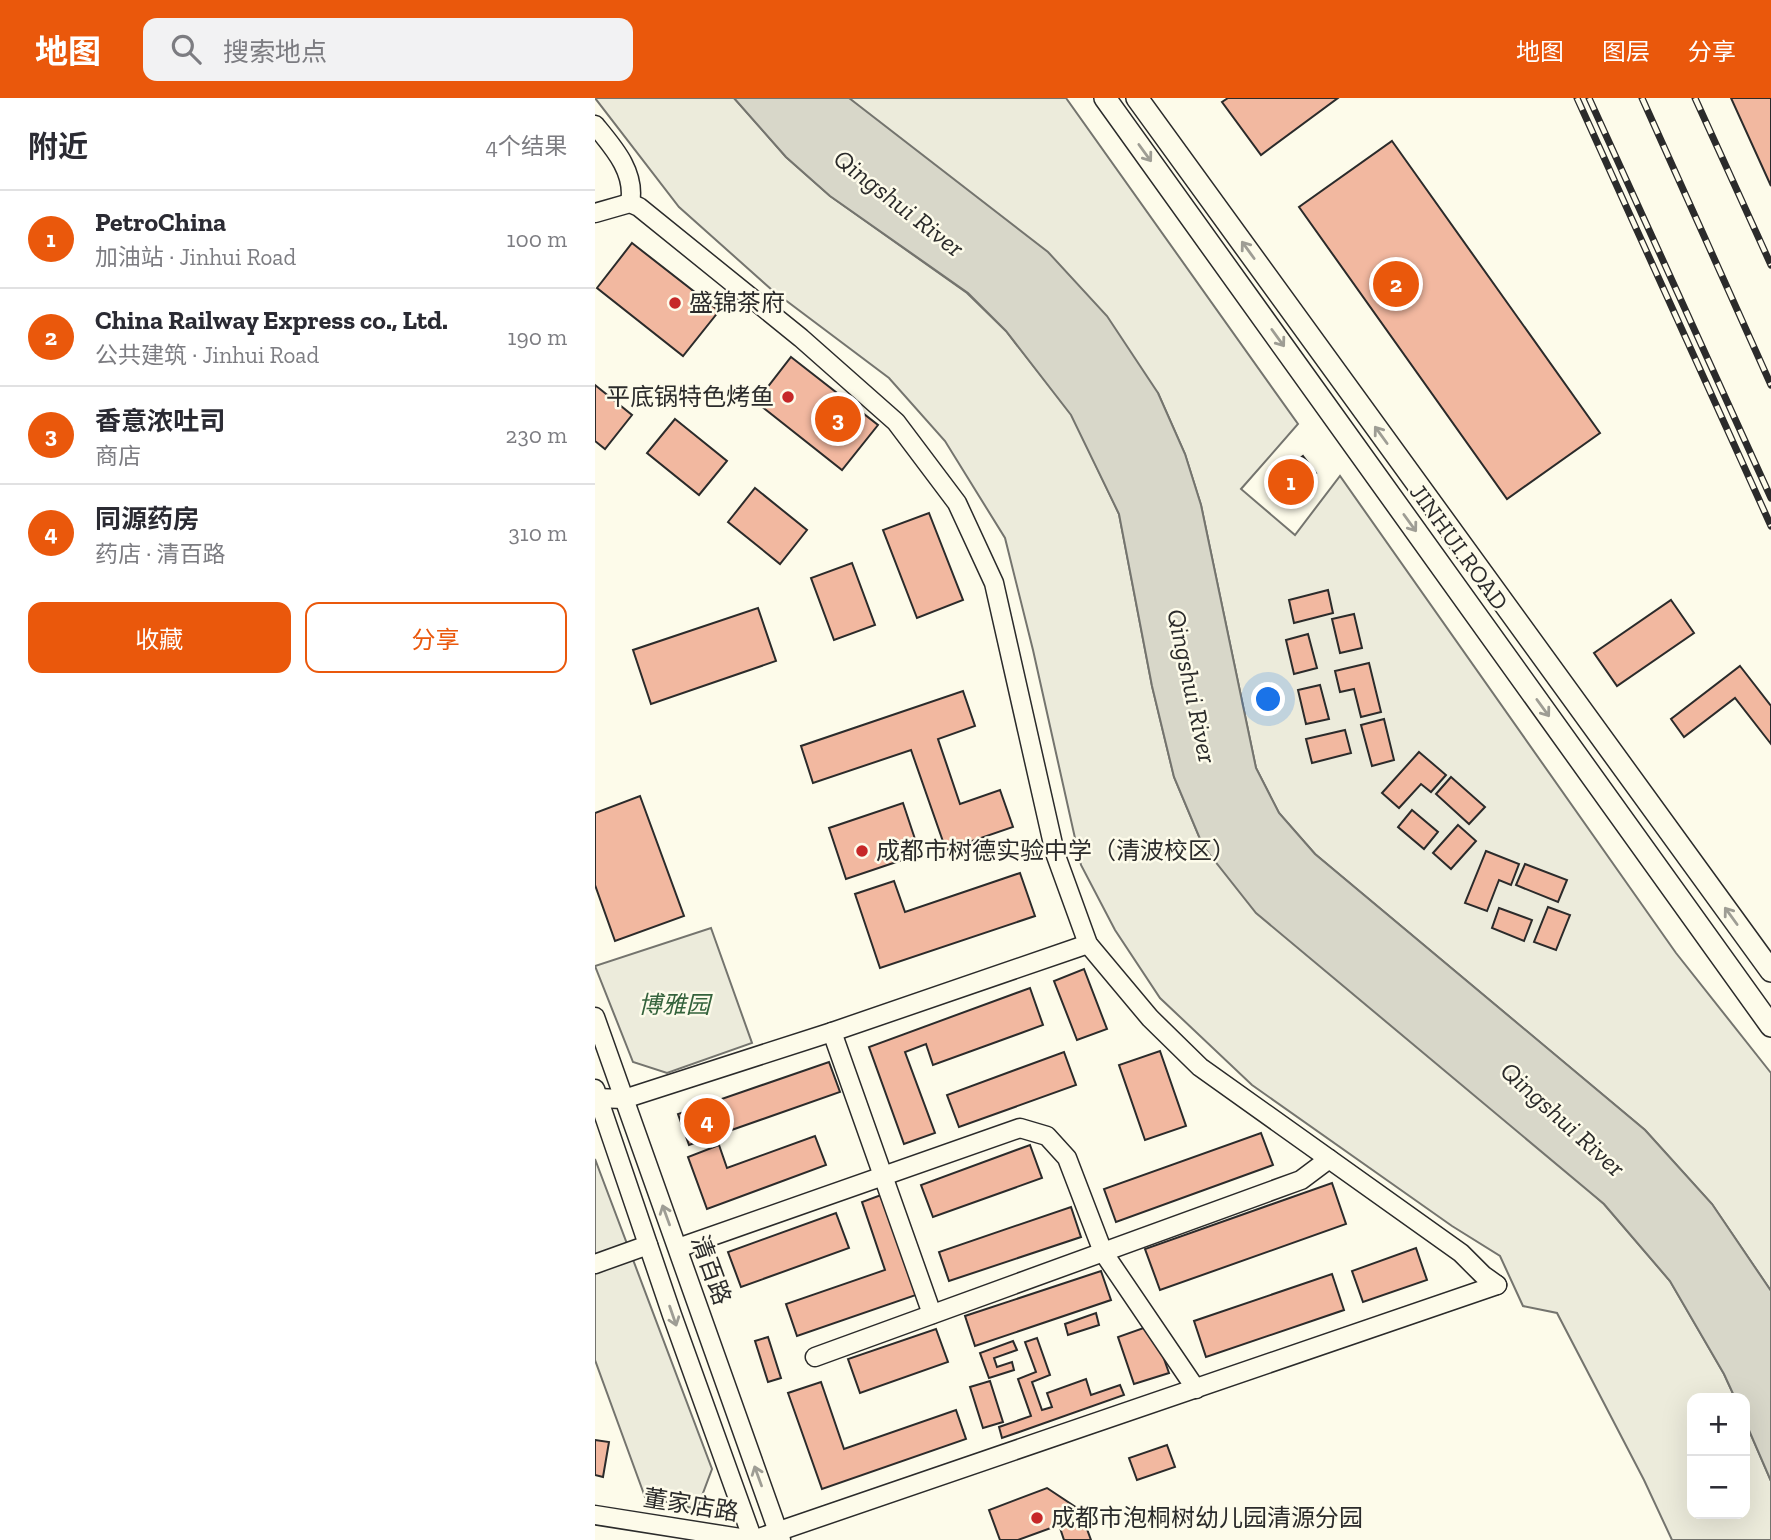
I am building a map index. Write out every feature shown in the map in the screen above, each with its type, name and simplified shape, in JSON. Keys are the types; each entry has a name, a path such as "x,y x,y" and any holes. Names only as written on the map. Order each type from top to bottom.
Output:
{"main road":[{"name":"JINHUI ROAD","path":"1105,98 1771,1026"},
{"name":"JINHUI ROAD","path":"1137,98 1771,971"}],"street":[{"path":"595,125 617,153 630,179 630,202"},
{"path":"595,213 630,202"},
{"path":"630,202 801,338 896,422 957,503 994,583 1055,853 1088,944 1150,1018 1200,1067 1329,1159 1301,1180 815,1357"},
{"path":"596,1095 624,1099 832,1032 1088,944"},
{"name":"清百路","path":"595,1017 780,1536"},
{"path":"832,1032 932,1314"},
{"name":"清百路","path":"596,1095 753,1540"},
{"path":"678,1248 1020,1128 1047,1136 1067,1158 1103,1252 1196,1389"},
{"name":"董家店路","path":"595,1515 753,1540 780,1536 1497,1285 1461,1253 1329,1159"},
{"path":"595,1265 648,1245"}],"green space":[{"path":"595,98 734,98 786,157 830,196 967,293 1006,331 1072,415 1119,514 1152,686 1174,777 1203,846 1604,1204 1670,1281 1733,1393 1687,1393 1687,1519 1750,1519 1750,1433 1771,1481 1771,1540 1672,1540 1644,1480 1557,1313 1523,1306 1500,1256 1452,1226 1252,1085 1160,998 1115,930 1081,865 1005,538 945,441 889,378 772,290 679,207"},
{"path":"849,98 1066,98 1298,424 1241,489 1295,535 1340,476 1676,953 1771,1073 1771,1291 1712,1204 1645,1130 1315,854 1279,813 1256,768 1201,505 1185,454 1158,393"},
{"name":"博雅园","path":"711,928 752,1043 667,1073 633,1062 595,966"},
{"path":"595,1159 712,1469 697,1509 645,1497 595,1360"}],"water":[{"name":"Qingshui River","path":"734,98 849,98 1048,252 1107,316 1158,393 1185,454 1201,505 1256,768 1279,813 1315,854 1645,1130 1712,1204 1771,1291 1771,1481 1750,1433 1750,1393 1733,1393 1670,1281 1604,1204 1256,913 1203,846 1174,777 1152,686 1119,514 1071,415 1006,331 968,293 830,196 786,157"}],"building":[{"path":"1228,98 1338,98 1261,155 1222,102"},
{"path":"1731,98 1771,98 1771,186"},
{"path":"1392,141 1600,433 1507,499 1299,207"},
{"path":"632,243 719,311 683,356 597,288"},
{"path":"791,357 878,425 842,470 756,402"},
{"path":"595,385 632,415 605,449 595,441"},
{"path":"675,419 727,461 699,495 647,453"},
{"path":"1303,456 1316,473 1299,487 1285,470"},
{"path":"755,488 807,530 780,564 728,522"},
{"path":"929,513 963,600 917,618 883,530"},
{"path":"852,563 875,625 834,640 811,578"},
{"path":"1328,590 1333,613 1294,623 1289,600"},
{"path":"1671,600 1694,633 1617,686 1594,653"},
{"path":"758,608 776,661 651,704 633,650"},
{"path":"1354,614 1362,648 1340,653 1332,619"},
{"path":"1308,634 1317,668 1294,674 1286,640"},
{"path":"1369,663 1381,712 1361,717 1354,689 1340,692 1335,671"},
{"path":"1740,666 1771,706 1771,744 1735,698 1684,737 1671,719"},
{"path":"1320,685 1329,719 1306,724 1298,690"},
{"path":"963,691 975,726 938,739 960,804 1000,790 1013,827 946,850 911,750 813,783 801,746"},
{"path":"1384,719 1394,760 1372,766 1361,725"},
{"path":"1345,730 1351,753 1312,763 1306,739"},
{"path":"1419,752 1446,775 1431,792 1421,784 1399,808 1382,793"},
{"path":"1451,777 1485,807 1469,824 1436,794"},
{"path":"640,796 684,916 615,941 595,885 595,813"},
{"path":"903,803 920,854 846,879 829,828"},
{"path":"1412,810 1438,832 1424,849 1398,827"},
{"path":"1458,825 1476,841 1451,869 1433,853"},
{"path":"1486,851 1519,864 1511,885 1499,880 1487,911 1465,903"},
{"path":"1525,864 1567,880 1558,902 1516,885"},
{"path":"1020,873 1035,916 880,968 855,894 894,881 905,912"},
{"path":"1548,907 1570,915 1556,950 1534,942"},
{"path":"1499,908 1532,920 1524,941 1492,928"},
{"path":"1084,969 1107,1029 1077,1040 1054,981"},
{"path":"1030,988 1043,1025 933,1065 926,1044 905,1052 935,1133 904,1144 869,1047"},
{"path":"1160,1051 1186,1126 1145,1140 1119,1065"},
{"path":"1064,1052 1076,1085 959,1127 947,1095"},
{"path":"829,1062 840,1092 689,1145 678,1114"},
{"path":"1261,1133 1273,1165 1116,1222 1104,1189"},
{"path":"815,1136 826,1165 707,1209 688,1157 719,1145 727,1168"},
{"path":"1030,1145 1042,1178 933,1217 921,1185"},
{"path":"1332,1183 1346,1224 1160,1290 1145,1249"},
{"path":"881,1195 916,1295 797,1336 786,1304 885,1270 862,1202"},
{"path":"1071,1207 1081,1237 949,1281 939,1252"},
{"path":"836,1213 849,1248 741,1287 728,1252"},
{"path":"1416,1248 1427,1280 1363,1302 1352,1271"},
{"path":"1101,1271 1111,1300 975,1346 965,1316"},
{"path":"1332,1274 1344,1310 1206,1357 1194,1321"},
{"path":"1096,1313 1099,1325 1068,1335 1065,1324"},
{"path":"1152,1325 1169,1373 1134,1384 1118,1337"},
{"path":"936,1329 948,1362 860,1393 848,1359"},
{"path":"768,1337 781,1378 768,1382 755,1341"},
{"path":"1037,1338 1050,1375 1032,1382 1042,1410 1052,1407 1047,1393 1086,1379 1091,1395 1120,1385 1124,1395 1002,1438 999,1427 1031,1416 1018,1379 1036,1372 1025,1342"},
{"path":"1013,1341 1017,1350 994,1358 997,1367 1012,1362 1014,1370 989,1378 980,1353"},
{"path":"990,1381 1003,1422 983,1428 970,1387"},
{"path":"821,1382 844,1449 956,1410 966,1439 822,1489 788,1393"},
{"path":"595,1440 609,1442 603,1477 595,1475"},
{"path":"1167,1445 1175,1467 1137,1480 1129,1458"},
{"name":"成都市泡桐树幼儿园清源分园","path":"1047,1488 1080,1510 1091,1540 1064,1540 1059,1525 1018,1540 1000,1540 989,1510"}],"railway":[{"path":"1577,98 1771,526"},
{"path":"1589,98 1771,498"},
{"path":"1642,98 1771,385"},
{"path":"1695,98 1771,265"}],"place":[{"name":"China Railway Express co., Ltd.","path":"1396,284"},
{"name":"盛锦茶府","path":"675,303"},
{"name":"平底锅特色烤鱼","path":"788,397"},
{"name":"香意浓吐司","path":"838,419"},
{"name":"PetroChina","path":"1291,482"},
{"name":"成都市树德实验中学（清波校区）","path":"862,851"},
{"name":"同源药房","path":"707,1121"},
{"name":"成都市泡桐树幼儿园清源分园","path":"1037,1518"}]}
